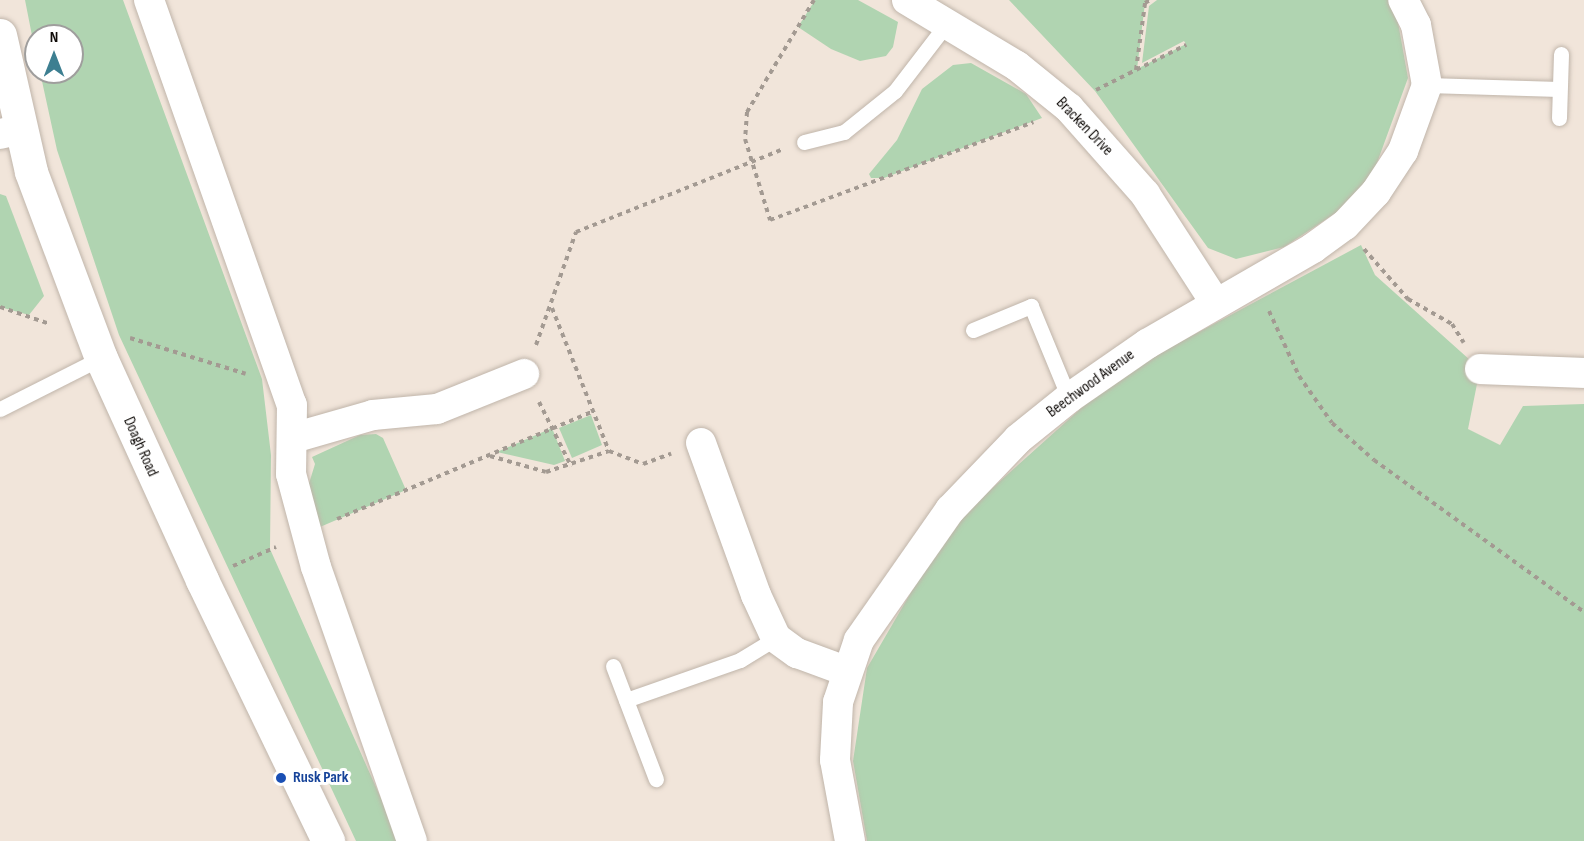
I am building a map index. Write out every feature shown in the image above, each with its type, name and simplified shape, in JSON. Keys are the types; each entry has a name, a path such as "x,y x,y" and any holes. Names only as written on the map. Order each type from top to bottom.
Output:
{"main road":[{"name":"Doagh Road","path":"0,36 11,131 45,212 98,351 202,580 328,841"}],"street":[{"path":"148,0 286,386 295,421 291,474 306,532 412,841"},
{"name":"Bracken Drive","path":"907,0 948,22 1017,66 1069,108 1145,194 1215,302"},
{"path":"1403,0 1416,25 1427,85"},
{"name":"Beechwood Avenue","path":"850,841 835,760 838,702 846,671 859,640 950,510 1018,439 1069,398 1215,302 1313,248 1345,225 1376,192 1403,152 1427,85"},
{"path":"1480,369 1584,373"},
{"path":"293,438 373,415 437,409 524,374"},
{"path":"701,443 756,595 776,638 796,653 846,671"}],"lane":[{"path":"804,142 844,132 895,91 948,22"},
{"path":"1559,118 1561,54"},
{"path":"1427,85 1559,89"},
{"path":"973,330 1031,306 1069,398"},
{"path":"0,409 98,351"},
{"path":"626,700 740,660 776,638"},
{"path":"613,666 656,778"}],"path":[{"path":"814,0 747,112 745,139 770,220 1069,108 1186,45"},
{"path":"1136,70 1145,3 1150,0"},
{"path":"571,466 554,428 524,374 552,308 576,232 804,142"},
{"path":"1345,225 1408,299 1452,324 1480,369"},
{"path":"1255,280 1299,376 1332,423 1374,460 1584,612"},
{"path":"0,307 98,351 119,335 286,386"},
{"path":"552,308 609,451"},
{"path":"202,580 306,532 594,411"},
{"path":"488,456 546,472 571,466 609,451 643,464 701,443"}],"green space":[{"path":"25,0 123,0 262,379 271,455 270,549 400,841 356,841 119,335 57,150 43,84 84,84 84,24 30,24"},
{"path":"815,0 858,0 898,22 893,47 886,56 860,61 831,49 798,27"},
{"path":"1009,0 1150,0 1145,3 1137,69 1186,44 1184,41 1142,63 1149,6 1157,0 1394,0 1408,78 1366,193 1284,247 1236,259 1208,248 1095,91"},
{"path":"971,63 1026,94 1042,118 884,178 871,178 869,174 897,140 922,89 953,65"},
{"path":"0,194 6,196 44,296 29,315 0,307"},
{"path":"1361,245 1375,275 1480,369 1468,429 1500,445 1523,406 1584,404 1584,841 867,841 853,761 867,668 949,527 1117,376"},
{"path":"591,415 602,445 572,458 559,428"},
{"path":"552,428 565,461 554,465 497,452"},
{"path":"376,434 383,438 406,490 320,527 307,490 315,464 312,457 360,435"}],"place":[{"name":"Rusk Park","path":"281,778"}]}
